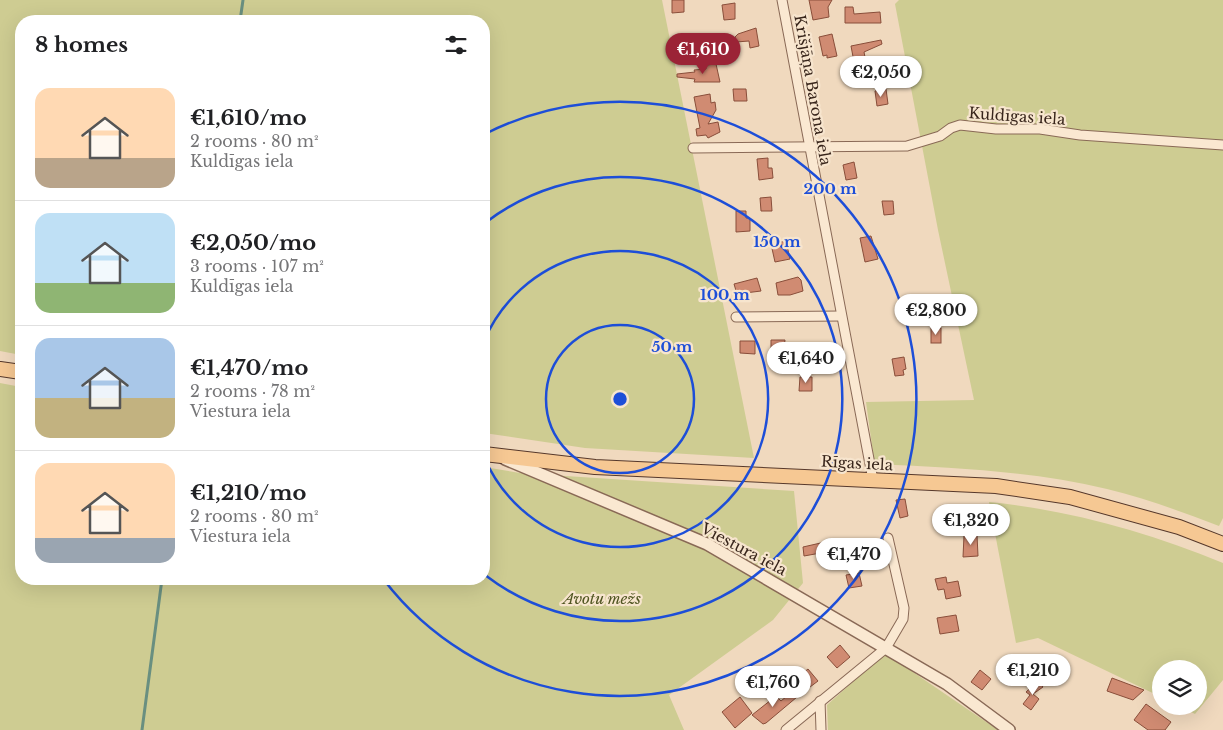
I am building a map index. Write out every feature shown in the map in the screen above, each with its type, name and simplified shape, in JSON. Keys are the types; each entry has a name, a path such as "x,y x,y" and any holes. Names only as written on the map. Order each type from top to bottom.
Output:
{"main road":[{"path":"0,369 15,371"},
{"name":"Rīgas iela","path":"490,455 595,467 996,486 1070,497 1179,527 1223,544"}],"street":[{"name":"Krišjāņa Barona iela","path":"782,0 873,480"},
{"name":"Kuldīgas iela","path":"693,148 907,146 940,136 951,128 960,125 996,129 1040,129 1223,145"},
{"path":"736,317 841,316"},
{"name":"Viestura iela","path":"499,456 707,544 947,684 1009,730"},
{"path":"786,730 886,648 903,619 904,608 888,538"},
{"path":"820,701 821,730"}],"green space":[{"path":"0,0 662,0 754,458 585,448 490,434 490,15 15,15 15,354 0,351"},
{"path":"899,0 1223,0 1223,518 1219,526 1135,497 1079,483 993,471 878,464 874,460 866,402 974,400 938,230 895,4"},
{"name":"Avotu mežs","path":"0,383 15,386 15,585 490,585 490,468 520,473 794,491 803,583 773,620 669,695 684,730 0,730"},
{"path":"989,502 1049,511 1108,524 1137,532 1223,563 1223,680 1207,699 1207,660 1152,660 1152,693 1038,638 1016,643"},
{"path":"885,653 998,730 828,730 827,705"}],"building":[{"path":"672,0 684,0 684,12 672,13"},
{"path":"809,0 832,0 828,7 829,17 813,20"},
{"path":"735,3 735,19 724,20 722,5"},
{"path":"845,7 853,7 854,14 880,12 881,23 845,23"},
{"path":"756,28 759,46 750,48 749,41 736,42 735,37 738,34"},
{"path":"832,34 837,56 827,58 827,55 823,56 819,37"},
{"path":"881,40 882,44 864,52 866,62 854,62 851,46"},
{"path":"716,64 720,82 694,82 695,79 677,77 677,74 695,72 694,70 706,69 706,65"},
{"path":"733,89 746,89 747,101 734,101"},
{"path":"886,89 888,104 877,106 875,91"},
{"path":"710,94 711,103 715,102 716,110 708,124 718,122 720,132 708,138 706,135 697,136 696,129 700,128 694,97"},
{"path":"768,158 768,168 772,168 773,178 759,180 757,159"},
{"path":"854,162 857,178 846,180 843,165"},
{"path":"771,197 772,211 761,211 760,198"},
{"path":"882,201 893,201 894,214 884,215"},
{"path":"736,211 746,211 746,218 750,218 750,231 736,232"},
{"path":"871,236 878,259 865,262 860,238"},
{"path":"786,241 790,259 775,262 771,244"},
{"path":"798,277 801,280 803,291 790,295 778,295 776,283"},
{"path":"757,278 761,291 737,294 734,284"},
{"path":"931,328 941,328 941,343 931,343"},
{"path":"771,340 785,340 783,356 771,356"},
{"path":"740,341 755,341 755,354 740,353"},
{"path":"904,357 906,369 903,370 904,375 895,376 892,359"},
{"path":"800,377 812,377 812,391 799,391"},
{"path":"905,499 908,516 900,518 896,500"},
{"path":"977,535 978,556 963,557 964,536"},
{"path":"825,542 826,552 804,556 803,547"},
{"path":"859,573 862,586 849,588 846,575"},
{"path":"946,577 947,583 958,581 961,596 946,599 944,589 938,590 935,579"},
{"path":"956,615 959,631 940,634 937,618"},
{"path":"840,645 850,657 837,668 827,657"},
{"path":"808,669 818,681 810,687 808,684 805,686 798,677"},
{"path":"980,670 991,679 982,690 971,682"},
{"path":"1112,678 1144,690 1133,700 1107,691"},
{"path":"1038,681 1043,687 1033,694 1039,699 1031,710 1023,704 1030,695 1026,692"},
{"path":"793,691 797,697 766,723 763,724 752,715 776,696 781,701"},
{"path":"740,697 752,713 735,728 722,712"},
{"path":"1146,704 1152,708 1152,715 1161,715 1171,722 1165,730 1148,730 1134,720"}],"waterway":[{"path":"241,15 243,0"},
{"path":"142,730 161,585"}]}
